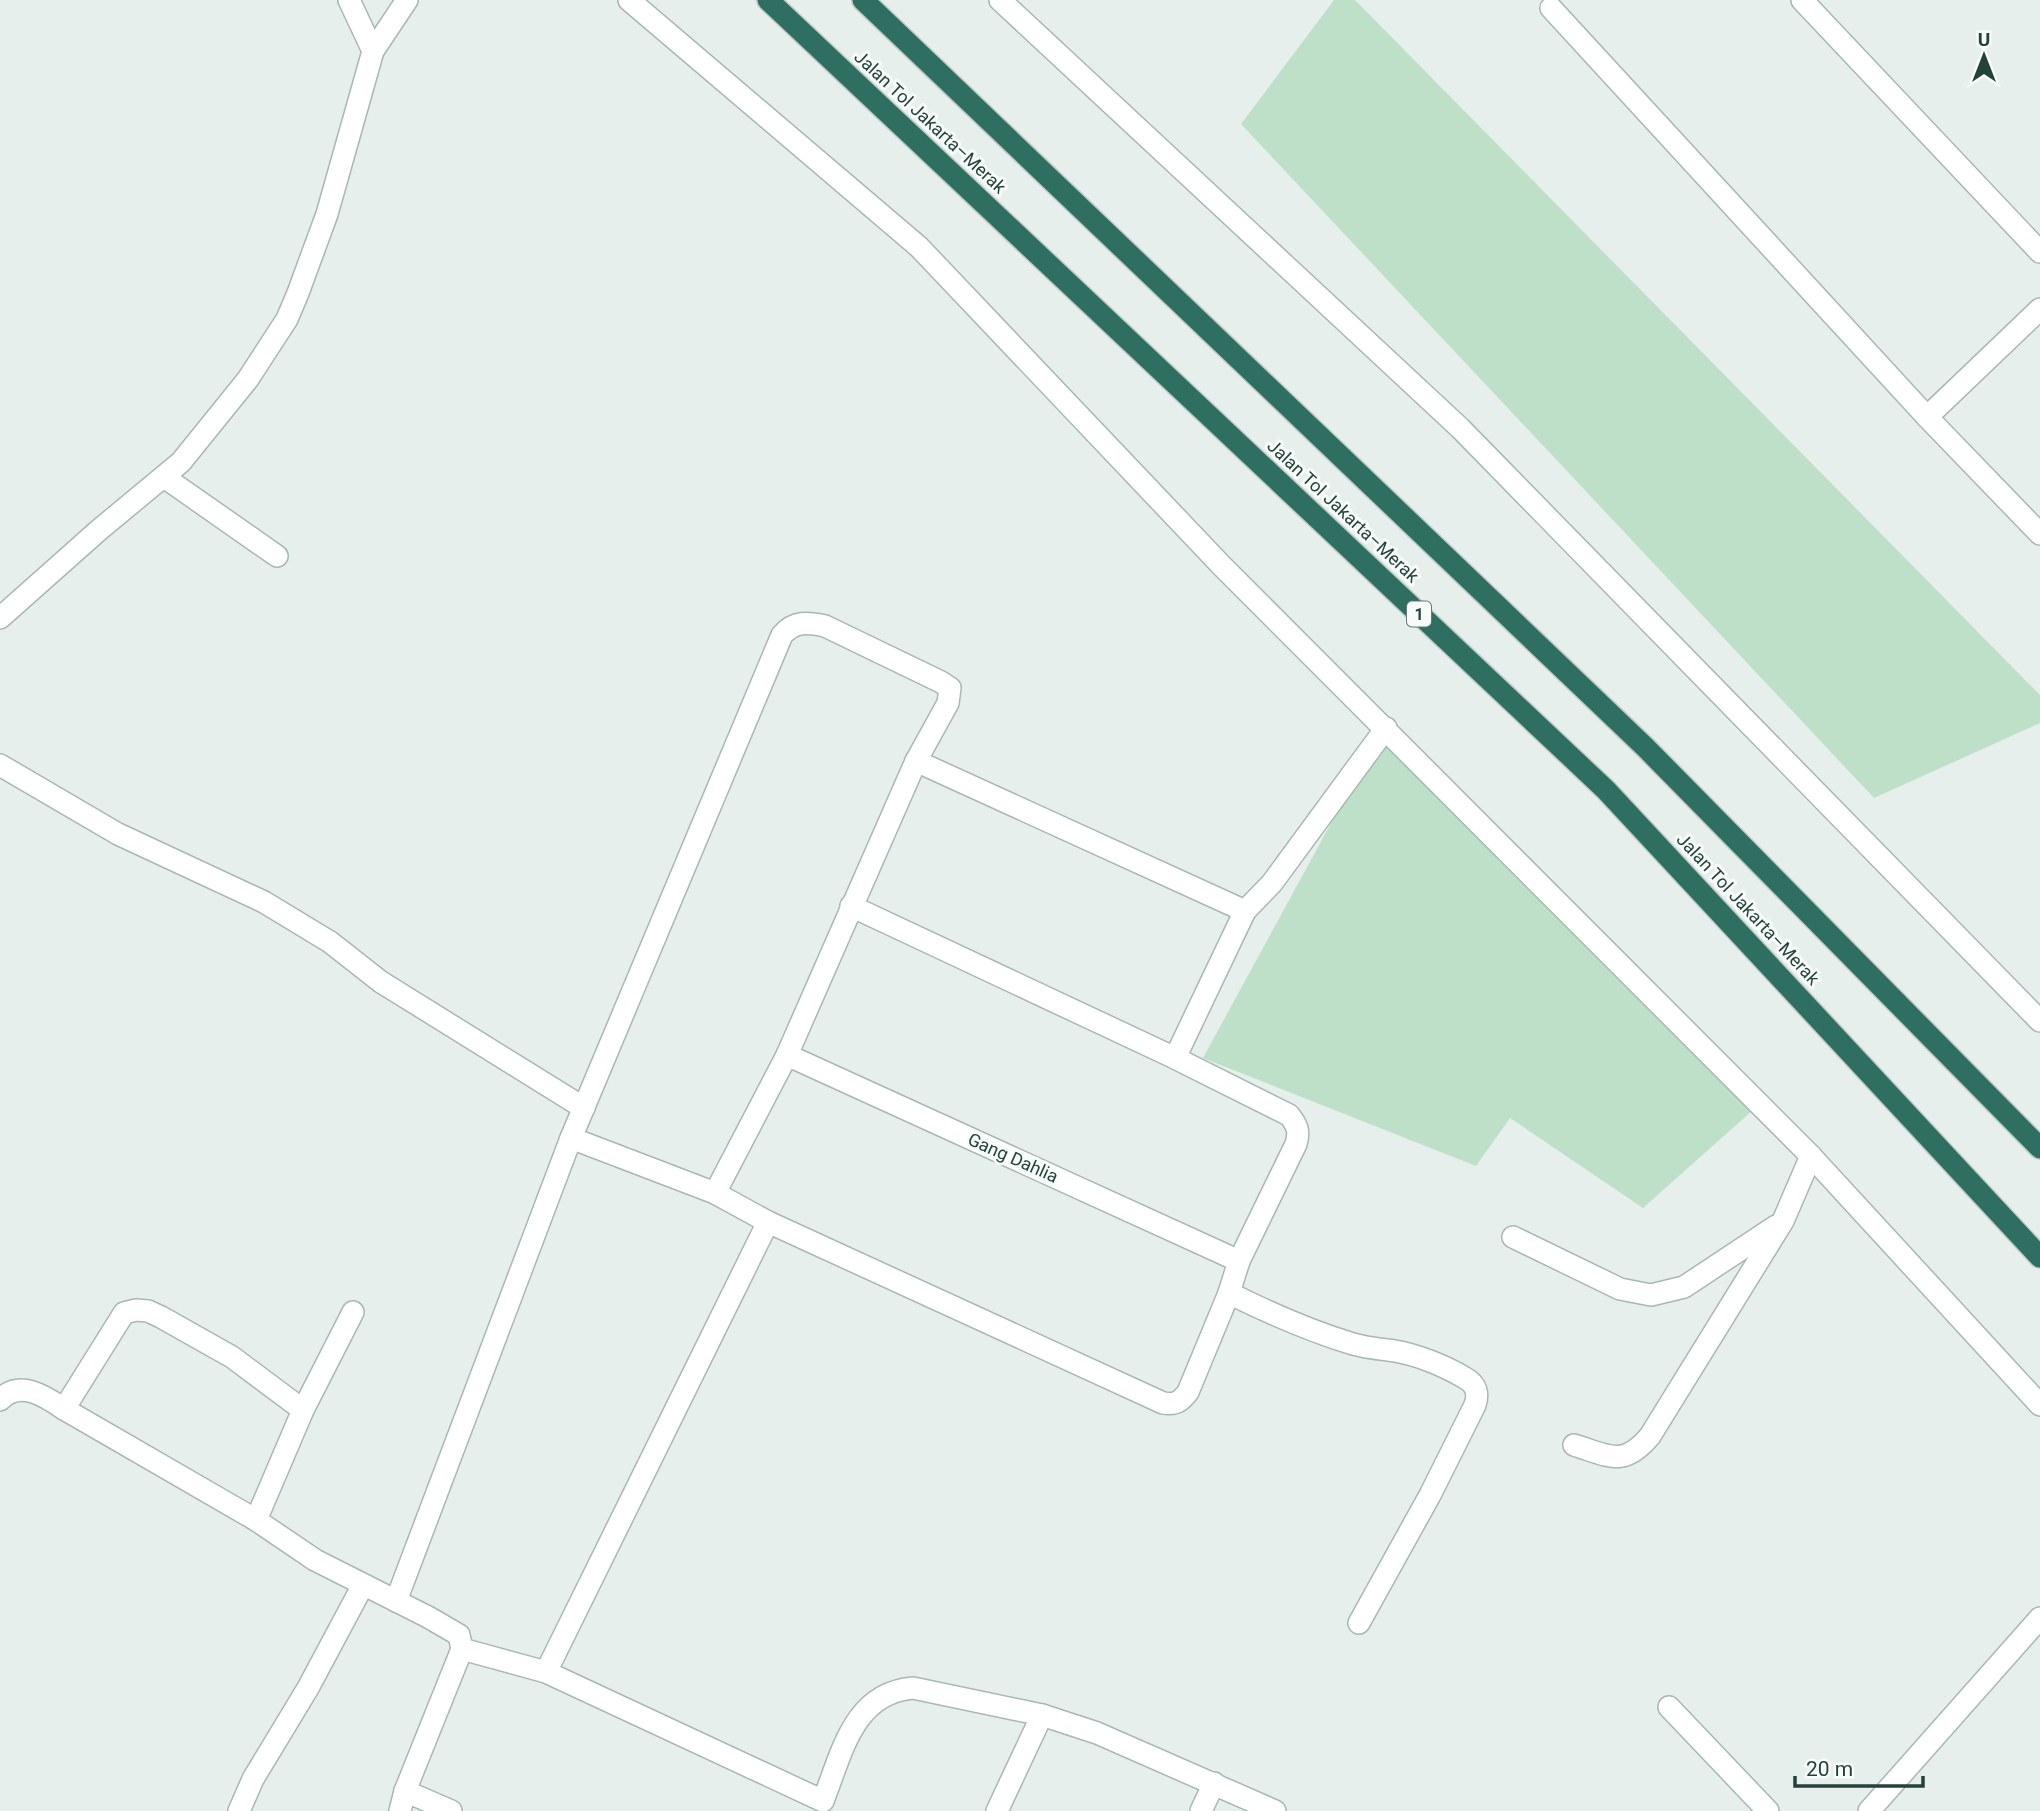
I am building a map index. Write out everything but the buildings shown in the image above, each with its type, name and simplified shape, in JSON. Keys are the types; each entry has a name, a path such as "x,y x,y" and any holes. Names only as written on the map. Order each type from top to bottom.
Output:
{"highway":[{"name":"Jalan Tol Jakarta–Merak","path":"768,0 1606,790 2040,1257"},
{"name":"Jalan Tol Jakarta–Merak","path":"863,0 1645,747 2040,1148"}],"street":[{"path":"349,0 373,51"},
{"path":"0,618 181,462 248,379 287,319 327,214 373,51 407,0"},
{"path":"629,0 919,247 1221,565 1811,1156 2040,1405"},
{"path":"1000,0 1460,428 2040,1021"},
{"path":"1802,0 2040,253"},
{"path":"1551,8 1927,417 2040,534"},
{"path":"1927,417 2040,309"},
{"path":"163,477 276,556"},
{"path":"396,1601 571,1138 782,635 789,626 811,623 825,626 941,682 950,688 948,703 916,761 786,1055 715,1193"},
{"path":"1175,1058 1245,911 1272,883 1385,728"},
{"path":"916,761 1245,911"},
{"path":"0,765 118,834 264,902 330,943 381,982 584,1108"},
{"path":"571,1138 715,1193 768,1222 1163,1403 1179,1402 1188,1392 1229,1293 1239,1261 1296,1144 1299,1135 1297,1125 1289,1115 1175,1058 851,906"},
{"name":"Gang Dahlia","path":"786,1055 1239,1261"},
{"path":"1574,1445 1612,1457 1625,1457 1638,1451 1650,1436 1783,1221 1811,1156"},
{"path":"1513,1237 1620,1289 1651,1295 1684,1287 1783,1221"},
{"path":"546,1672 768,1222"},
{"path":"1229,1293 1266,1312 1331,1337 1422,1358 1465,1378 1476,1389 1478,1396 1475,1405 1430,1495 1359,1623"},
{"path":"64,1409 124,1313 136,1310 148,1311 161,1317 232,1357 303,1410"},
{"path":"256,1520 303,1410 353,1312"},
{"path":"0,1400 14,1390 26,1389 256,1520 315,1560 460,1636 462,1649 402,1801 451,1811"},
{"path":"239,1811 253,1779 308,1688 363,1585"},
{"path":"1869,1811 2040,1618"},
{"path":"462,1649 546,1672 820,1806 857,1718 874,1700 895,1689 927,1689 1042,1715 1097,1733 1275,1811"},
{"path":"1670,1707 1768,1811"},
{"path":"998,1811 1042,1715"},
{"path":"1200,1811 1214,1783"}],"green space":[{"path":"1334,0 1355,0 2040,695 2040,723 1874,798 1241,124"},
{"path":"1378,737 1753,1110 1643,1208 1510,1118 1476,1166 1203,1058"}]}
